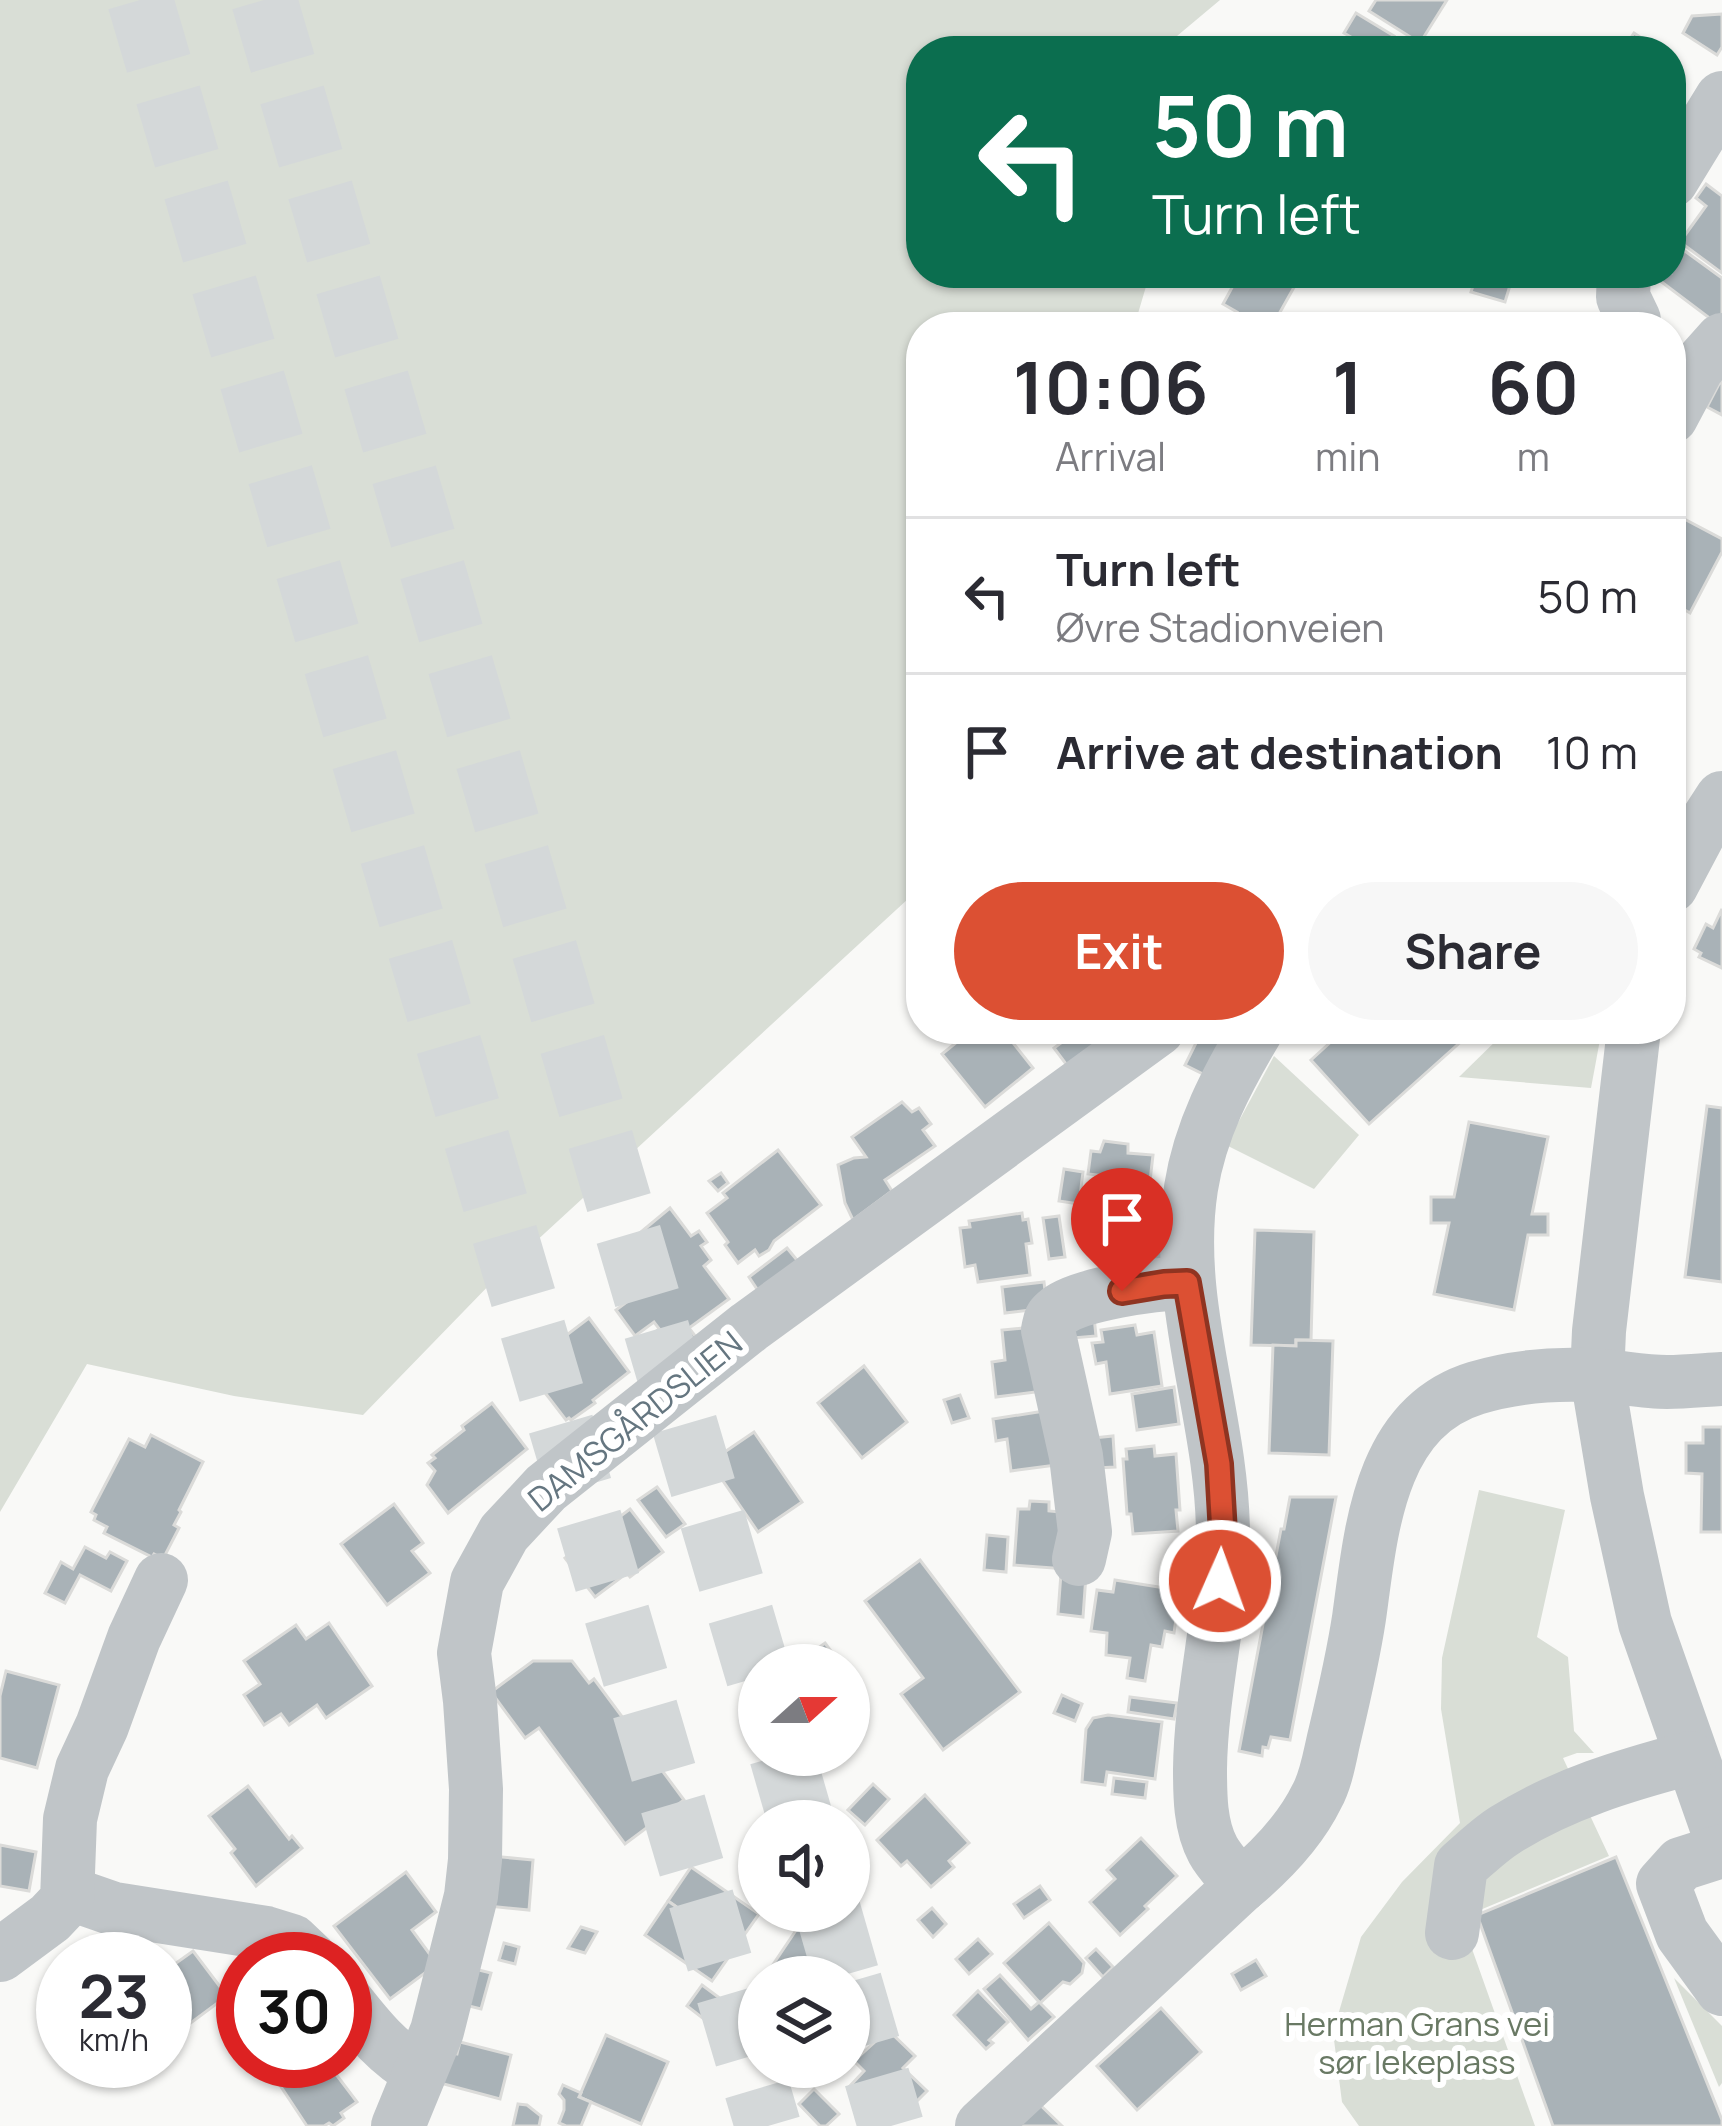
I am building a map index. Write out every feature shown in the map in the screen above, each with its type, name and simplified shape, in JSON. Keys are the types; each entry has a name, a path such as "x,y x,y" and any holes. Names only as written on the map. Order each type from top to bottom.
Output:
{"street":[{"path":"1686,157 1722,98"},
{"path":"1686,858 1722,797"},
{"name":"DAMSGÅRDSLIEN","path":"398,2126 437,2031 471,1896 476,1790 464,1653 477,1582 504,1533 546,1488 749,1327 1138,1044"},
{"path":"1241,1886 1212,1848 1200,1803 1201,1725 1223,1533 1219,1464 1187,1283 1190,1192 1200,1147 1227,1079 1248,1044"},
{"path":"1632,1044 1597,1376 1645,1623 1722,1846 1681,1864 1663,1884 1682,1934 1722,1989"},
{"path":"1079,1558 1085,1532 1083,1513 1076,1456 1048,1330 1050,1319 1080,1299 1187,1283"},
{"path":"982,2126 1241,1886 1301,1823 1319,1793 1347,1684 1364,1567 1387,1476 1422,1421 1473,1389 1516,1379 1597,1376 1664,1383 1722,1379"},
{"path":"0,1955 67,1900 70,1819 82,1769 160,1580"},
{"path":"1452,1934 1461,1866 1504,1831 1580,1792 1690,1758"},
{"path":"68,1893 114,1909 260,1932"},
{"path":"372,2033 420,2071"}],"green space":[{"path":"0,0 1220,0 1177,36 906,36 906,288 1146,288 1138,312 906,312 906,901 497,1277 363,1415 234,1396 87,1364 0,1512"},
{"path":"1493,1044 1599,1044 1591,1088 1459,1077"},
{"path":"1274,1056 1359,1135 1314,1189 1226,1145"},
{"name":"Herman Grans vei sør lekeplass","path":"1479,1490 1565,1510 1537,1637 1568,1657 1574,1731 1594,1753 1563,1758 1609,1856 1461,1918 1535,2126 1359,2126 1342,2102 1333,2032 1361,1937 1402,1882 1460,1823 1441,1709 1442,1658"},
{"path":"1674,1978 1722,2026 1719,2087"}],"building":[{"path":"1376,0 1447,0 1424,36 1409,36 1369,11"},
{"path":"1356,13 1394,36 1349,36 1344,33"},
{"path":"1722,14 1722,47 1717,55 1683,33 1692,16"},
{"path":"1706,184 1722,196 1722,273 1686,246 1686,234 1706,206 1696,198"},
{"path":"1686,252 1722,278 1722,315 1716,323 1670,288 1686,288"},
{"path":"1232,288 1294,288 1280,312 1237,312 1223,304"},
{"path":"1472,288 1509,288 1505,302 1471,292"},
{"path":"1722,383 1722,415 1707,407"},
{"path":"1686,520 1722,539 1722,552 1690,613 1686,611"},
{"path":"1722,909 1722,968 1699,957 1701,953 1694,949 1706,924 1713,928"},
{"path":"954,1044 1014,1044 1033,1068 985,1107 942,1054"},
{"path":"1059,1044 1102,1044 1069,1068 1054,1048"},
{"path":"1196,1044 1223,1044 1207,1076 1185,1065"},
{"path":"1329,1044 1458,1044 1369,1124 1311,1060"},
{"path":"902,1102 912,1112 919,1108 931,1124 923,1130 935,1146 885,1180 892,1191 853,1220 838,1165 866,1157 852,1137"},
{"path":"1707,1106 1722,1108 1722,1282 1685,1277"},
{"path":"1469,1122 1548,1137 1532,1214 1548,1214 1548,1235 1528,1235 1514,1310 1434,1294 1449,1223 1431,1223 1431,1197 1454,1197"},
{"path":"1104,1141 1128,1144 1128,1153 1153,1155 1145,1224 1092,1218 1098,1175 1088,1174 1091,1151 1100,1152"},
{"path":"778,1150 821,1205 769,1250 759,1256 755,1250 738,1263 707,1213 727,1198 723,1193"},
{"path":"1064,1169 1083,1172 1079,1204 1059,1201"},
{"path":"721,1173 728,1183 718,1191 709,1181"},
{"path":"670,1208 691,1236 699,1231 707,1242 701,1246 711,1260 704,1266 729,1299 689,1328 702,1345 691,1354 678,1337 670,1343 654,1322 635,1336 616,1310 648,1286 618,1251"},
{"path":"1022,1213 1023,1220 1028,1219 1032,1243 1026,1244 1030,1275 978,1282 975,1265 965,1267 960,1228 970,1227 969,1221"},
{"path":"1059,1216 1065,1257 1049,1259 1043,1218"},
{"path":"1255,1230 1314,1232 1311,1340 1296,1340 1296,1346 1251,1345"},
{"path":"1160,1240 1165,1263 1124,1272 1119,1248"},
{"path":"787,1248 801,1265 761,1295 749,1277"},
{"path":"1044,1282 1047,1308 1005,1313 1002,1287"},
{"path":"1093,1307 1096,1336 1073,1338 1070,1309"},
{"path":"589,1318 629,1372 595,1403 566,1420 536,1381 563,1354 556,1343"},
{"path":"1135,1325 1137,1335 1154,1332 1162,1386 1110,1394 1106,1362 1096,1364 1092,1343 1103,1342 1101,1330"},
{"path":"1043,1326 1051,1390 996,1397 992,1362 1005,1360 1002,1330"},
{"path":"659,1329 670,1343 675,1339 688,1357 665,1374 641,1343"},
{"path":"1296,1340 1333,1341 1329,1455 1269,1453 1273,1345 1296,1346"},
{"path":"864,1366 907,1422 862,1458 818,1403"},
{"path":"1174,1387 1179,1424 1137,1430 1132,1394"},
{"path":"960,1395 969,1418 952,1423 944,1400"},
{"path":"492,1403 527,1449 448,1513 427,1485 435,1471 428,1463 464,1430 462,1426"},
{"path":"1057,1409 1064,1464 1011,1471 1007,1439 996,1441 993,1419"},
{"path":"1703,1427 1722,1427 1722,1532 1701,1532 1702,1474 1686,1473 1686,1443 1703,1443"},
{"path":"754,1432 802,1502 758,1532 710,1462"},
{"path":"151,1435 203,1462 179,1510 174,1525 179,1528 163,1559 104,1533 107,1527 94,1520 96,1515 91,1512 129,1439 145,1447"},
{"path":"1113,1436 1115,1467 1096,1468 1093,1438"},
{"path":"1154,1446 1155,1456 1176,1454 1178,1531 1133,1534 1123,1459 1127,1459 1126,1449"},
{"path":"657,1487 685,1524 666,1537 638,1500"},
{"path":"1290,1497 1336,1497 1290,1740 1271,1737 1262,1756 1239,1751"},
{"path":"1030,1501 1049,1502 1049,1511 1071,1513 1066,1569 1014,1565 1018,1509 1029,1509"},
{"path":"394,1504 423,1543 412,1551 430,1573 387,1605 341,1544"},
{"path":"630,1509 663,1552 595,1597 565,1558"},
{"path":"987,1535 1008,1537 1006,1572 984,1570"},
{"path":"85,1547 106,1558 110,1552 127,1561 111,1591 80,1575 65,1603 45,1593 61,1562 73,1569"},
{"path":"920,1560 1020,1692 943,1750 901,1694 923,1678 865,1601"},
{"path":"1061,1573 1086,1575 1083,1617 1058,1614"},
{"path":"1115,1580 1171,1589 1169,1604 1178,1605 1174,1633 1165,1631 1162,1647 1151,1645 1145,1681 1127,1678 1130,1658 1106,1655 1107,1633 1091,1631 1097,1590 1113,1592"},
{"path":"329,1623 372,1686 326,1718 317,1705 289,1725 281,1714 264,1725 244,1695 260,1684 244,1661 296,1625 306,1639"},
{"path":"533,1661 572,1661 589,1683 594,1679 684,1800 625,1844 539,1728 525,1738 491,1692"},
{"path":"6,1671 59,1685 37,1768 0,1758 0,1696"},
{"path":"1062,1695 1082,1704 1075,1721 1054,1713"},
{"path":"1130,1697 1177,1703 1174,1719 1128,1712"},
{"path":"1108,1715 1162,1722 1155,1779 1107,1772 1105,1785 1082,1782 1086,1729 1093,1718"},
{"path":"1114,1778 1147,1782 1145,1798 1112,1794"},
{"path":"873,1784 889,1799 870,1820 870,1800 858,1800"},
{"path":"248,1786 289,1839 292,1836 302,1848 256,1886 209,1816"},
{"path":"925,1795 969,1843 949,1861 954,1867 931,1887 907,1861 901,1866 877,1840"},
{"path":"1141,1838 1177,1876 1120,1935 1090,1902 1115,1879 1107,1870"},
{"path":"0,1845 36,1852 29,1891 0,1886"},
{"path":"491,1856 533,1860 529,1910 488,1906"},
{"path":"1616,1857 1722,2126 1553,2126 1477,1915"},
{"path":"691,1867 738,1899 738,1932 746,1932 735,1948 668,1901"},
{"path":"406,1872 436,1912 412,1930 437,1964 390,1999 372,1976 372,1932 339,1932 334,1926"},
{"path":"1040,1886 1050,1900 1024,1918 1014,1904"},
{"path":"668,1901 735,1948 712,1981 645,1935"},
{"path":"932,1908 946,1924 933,1937 918,1920"},
{"path":"1049,1923 1084,1963 1082,1973 1070,1984 1063,1982 1040,2003 1004,1963"},
{"path":"581,1927 597,1932 585,1953 568,1948"},
{"path":"795,1932 826,1932 811,1956 779,1956"},
{"path":"978,1939 992,1954 969,1974 956,1959"},
{"path":"504,1943 519,1947 515,1964 499,1960"},
{"path":"1096,1949 1113,1967 1103,1977 1086,1958"},
{"path":"192,1952 216,1981 216,2004 192,2022"},
{"path":"1256,1960 1266,1976 1241,1990 1232,1974"},
{"path":"471,1968 491,1973 481,2009 461,2004"},
{"path":"1000,1975 1031,2009 1039,2002 1054,2017 1028,2040 984,1989"},
{"path":"702,1985 725,2002 709,2023 687,2006"},
{"path":"978,1991 1008,2022 986,2049 954,2015"},
{"path":"1161,2008 1201,2052 1137,2110 1097,2066"},
{"path":"888,2030 915,2056 903,2068 927,2091 911,2107 904,2101 884,2121 850,2088 870,2088 870,2046"},
{"path":"606,2035 668,2062 641,2124 579,2097"},
{"path":"460,2042 511,2055 500,2099 440,2083 449,2052 457,2054"},
{"path":"563,2085 591,2102 581,2126 559,2123 564,2110 559,2094"},
{"path":"282,2088 346,2088 357,2102 333,2126 307,2126"},
{"path":"814,2089 839,2114 826,2126 820,2126 799,2104"},
{"path":"1034,2099 1062,2126 1004,2126"},
{"path":"518,2104 541,2116 539,2126 513,2126"}],"tunnel":[{"path":"140,0 768,2126"},
{"path":"264,0 749,1644"},
{"path":"788,1776 795,1800"},
{"path":"834,1932 841,1956"},
{"path":"870,2054 891,2126"}],"route":[{"path":"1122,1291 1187,1283 1219,1464 1220,1581"}]}
